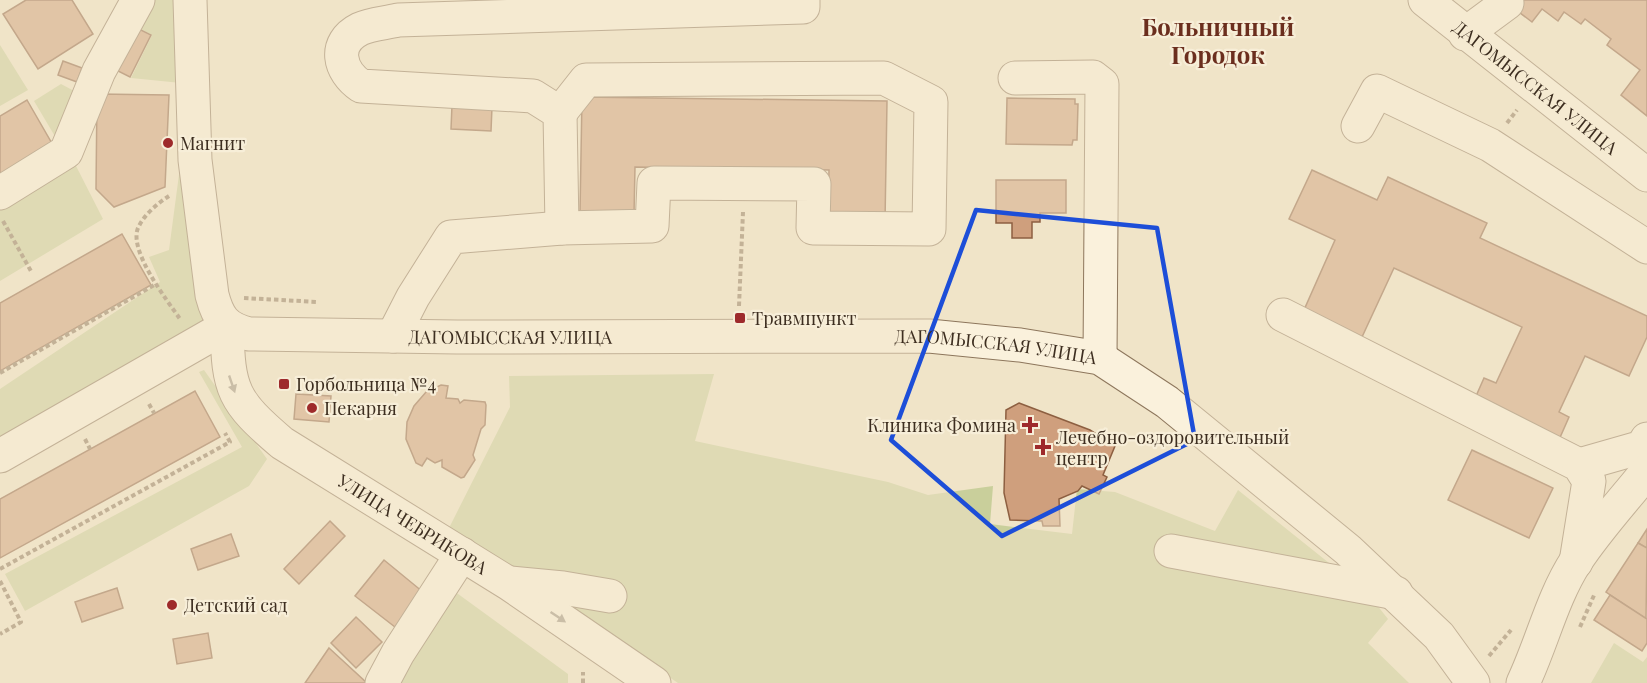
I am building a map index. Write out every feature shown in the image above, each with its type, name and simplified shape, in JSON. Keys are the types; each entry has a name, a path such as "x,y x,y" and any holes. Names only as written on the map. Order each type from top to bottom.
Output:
{"street":[{"path":"0,193 66,152 99,71 138,0"},
{"path":"0,456 227,326 216,312 212,295 195,160 190,0"},
{"path":"562,228 560,112 533,96 361,86 347,76 341,60 344,42 360,29 398,20 803,7 804,0"},
{"name":"ДАГОМЫССКАЯ УЛИЦА","path":"1425,0 1647,175"},
{"path":"1466,34 1507,3"},
{"path":"1015,78 1093,77 1102,84 1100,358"},
{"name":"ДАГОМЫССКАЯ УЛИЦА","path":"393,336 413,297 451,237 562,228 651,226 654,183 814,184 813,228 929,229 931,102 884,78 586,80 560,112"},
{"path":"1358,126 1377,90 1490,145 1647,247"},
{"path":"1282,315 1579,465 1589,482 1576,562"},
{"name":"ДАГОМЫССКАЯ УЛИЦА","path":"227,326 249,334 929,336 1020,345 1100,358 1167,402 1396,593 1439,636 1473,683"},
{"name":"УЛИЦА ЧЕБРИКОВА","path":"227,326 227,370 234,392 256,420 282,443 508,583 654,683"},
{"path":"1579,465 1642,447 1647,439"},
{"path":"1523,683 1542,640 1550,613 1576,562 1647,471"},
{"path":"1171,551 1396,593"},
{"path":"382,683 398,653 462,554"},
{"path":"508,583 563,588 610,596"}],"path":[{"path":"1490,145 1536,86"},
{"path":"739,337 744,183"},
{"path":"157,204 137,227 137,246 156,284 196,343"},
{"path":"0,216 32,273"},
{"path":"0,373 156,284"},
{"path":"0,569 230,442"},
{"path":"0,581 21,622 0,634"},
{"path":"1579,630 1597,588"},
{"path":"583,683 584,667 591,673"}],"highlighted area":[{"path":"976,210 1157,228 1195,440 1002,536 891,440"}],"green space":[{"path":"141,0 200,0 201,85 131,78 152,35 128,22"},
{"path":"0,45 28,90 0,106"},
{"path":"61,84 76,92 56,138 34,101"},
{"path":"73,160 103,219 0,281 0,195"},
{"path":"180,167 208,335 0,455 0,389 160,282 149,257 169,250"},
{"path":"204,370 267,459 249,486 25,611 5,574 242,447 199,372"},
{"path":"714,374 695,441 888,482 928,495 993,486 990,524 1072,534 1077,489 1115,492 1215,531 1238,490 1369,595 1388,619 1368,643 1409,683 678,683 449,528 510,407 509,376"},
{"path":"454,591 568,674 568,683 396,683"},
{"path":"1614,643 1643,662 1647,657 1647,683 1591,683"}],"building":[{"path":"26,0 72,0 93,34 38,69 3,14"},
{"path":"1503,0 1647,0 1647,116 1621,95 1640,70 1607,45 1611,39 1585,19 1581,24 1564,12 1558,21 1542,9 1532,22"},
{"path":"127,23 151,35 130,77 106,65"},
{"path":"63,61 82,68 77,82 58,75"},
{"path":"97,94 169,95 165,187 114,207 96,189"},
{"path":"582,97 887,101 885,222 828,221 829,170 635,167 634,214 580,213"},
{"path":"1007,98 1075,99 1075,104 1078,104 1077,140 1073,140 1072,145 1006,144"},
{"path":"27,100 54,147 0,178 0,116"},
{"path":"452,105 492,107 491,131 451,129"},
{"path":"1312,170 1377,200 1388,177 1487,223 1480,238 1647,316 1647,337 1629,376 1585,356 1559,412 1569,417 1558,442 1473,403 1484,378 1496,383 1522,327 1394,268 1362,337 1304,310 1335,240 1289,219"},
{"path":"996,180 1066,180 1066,213 1040,213 1040,222 1032,222 1032,238 1012,238 1012,223 996,223"},
{"path":"122,234 151,285 0,371 0,303"},
{"path":"441,385 448,386 446,398 458,399 460,403 464,400 485,402 486,405 485,425 481,429 473,455 475,460 461,478 442,467 442,460 435,463 427,458 422,466 416,463 406,439 407,422 414,406 426,392"},
{"path":"195,391 220,437 0,558 0,499"},
{"name":"Пекарня","path":"296,394 331,396 329,422 294,419"},
{"path":"1019,403 1090,430 1115,446 1103,475 1107,477 1099,494 1082,486 1078,491 1059,499 1060,526 1043,526 1042,521 1010,520 1004,493 1006,410"},
{"path":"1472,450 1553,488 1529,538 1448,500"},
{"path":"330,521 345,536 299,584 284,569"},
{"path":"1647,529 1647,548 1638,543"},
{"path":"231,534 239,556 198,570 191,549"},
{"path":"1638,543 1647,548 1646,619 1606,592"},
{"path":"384,560 423,592 395,627 355,596"},
{"path":"117,588 123,608 82,622 75,602"},
{"path":"1610,595 1647,619 1647,643 1642,651 1594,620"},
{"path":"356,617 382,642 356,668 331,643"},
{"path":"208,633 212,658 177,664 173,639"},
{"path":"329,648 367,683 305,683"}],"place":[{"name":"Магнит","path":"168,143"},
{"name":"Травмпункт","path":"740,318"},
{"name":"Горбольница №4","path":"284,384"},
{"name":"Пекарня","path":"312,408"},
{"name":"Клиника Фомина","path":"1030,425"},
{"name":"Лечебно-оздоровительный центр","path":"1043,447"},
{"name":"Детский сад","path":"172,605"}],"district":[{"name":"Больничный Городок","path":"1218,40"}]}
